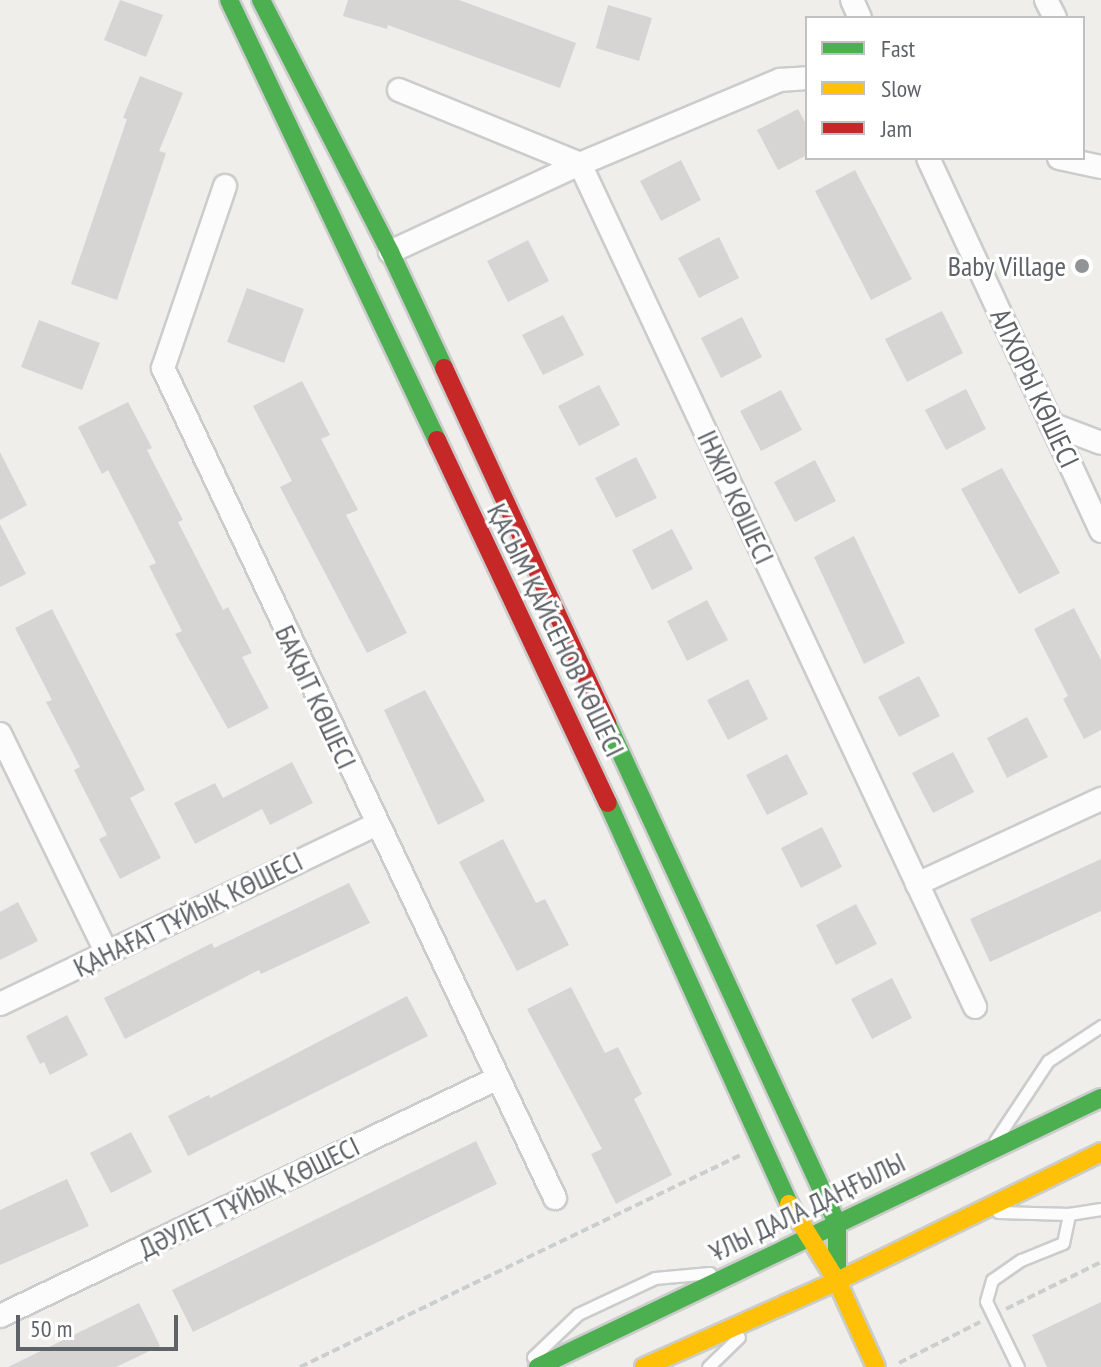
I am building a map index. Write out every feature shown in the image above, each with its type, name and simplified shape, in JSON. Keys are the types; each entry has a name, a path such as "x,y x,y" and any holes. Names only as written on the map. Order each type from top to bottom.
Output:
{"street":[{"name":"ҚАСЫМ ҚАЙСЕНОВ КӨШЕСІ","path":"229,0 401,371 627,843 790,1206 837,1281 876,1367"},
{"name":"ҚАСЫМ ҚАЙСЕНОВ КӨШЕСІ","path":"261,0 390,252 837,1223 837,1281"},
{"path":"390,252 580,164 780,80 805,78"},
{"path":"399,90 580,164"},
{"name":"АЛХОРЫ КӨШЕСІ","path":"929,160 1101,531"},
{"path":"1068,160 1101,167"},
{"name":"ІНЖІР КӨШЕСІ","path":"580,164 975,1007"},
{"name":"БАҚЫТ КӨШЕСІ","path":"225,186 163,368 376,825 555,1198"},
{"path":"1051,424 1101,443"},
{"path":"0,734 107,953"},
{"path":"917,884 1101,799"},
{"name":"ҚАНАҒАТ ТҰЙЫҚ КӨШЕСІ","path":"0,1004 376,825"},
{"name":"ДӘУЛЕТ ТҰЙЫҚ КӨШЕСІ","path":"0,1316 498,1078"},
{"name":"ҰЛЫ ДАЛА ДАҢҒЫЛЫ","path":"538,1367 1101,1098"},
{"path":"644,1367 768,1309 837,1281 1101,1152"}],"lane":[{"path":"987,1152 1048,1061 1101,1026"},
{"path":"1041,1180 1101,1169"},
{"path":"973,1212 1069,1214 1101,1209"},
{"path":"1018,1367 986,1301 992,1280 1021,1260 1063,1243 1069,1214"},
{"path":"524,1367 578,1314 655,1278 743,1270"},
{"path":"708,1367 768,1309"}],"path":[{"path":"300,1367 762,1144"}],"building":[{"path":"120,0 163,15 146,57 104,40"},
{"path":"348,0 459,0 576,43 560,88 388,25 387,29 343,16"},
{"path":"608,5 652,18 639,61 596,48"},
{"path":"140,76 183,93 159,151 166,153 117,300 71,284 127,119 123,118"},
{"path":"798,109 805,122 805,156 778,170 757,130"},
{"path":"681,160 701,200 661,221 640,181"},
{"path":"855,170 912,279 871,300 815,191"},
{"path":"719,237 739,278 699,298 678,258"},
{"path":"528,240 549,281 508,302 487,261"},
{"path":"247,288 304,309 284,363 227,342"},
{"path":"942,311 963,353 907,382 885,339"},
{"path":"563,315 584,355 543,375 522,335"},
{"path":"742,317 762,357 721,378 701,338"},
{"path":"39,320 100,343 82,390 21,367"},
{"path":"302,381 330,435 321,439 358,510 346,515 407,633 367,653 280,487 292,481 253,406"},
{"path":"599,385 620,425 579,446 558,406"},
{"path":"966,389 986,429 946,450 925,410"},
{"path":"781,390 802,430 761,451 740,411"},
{"path":"128,402 152,448 147,450 183,520 178,522 223,610 228,607 252,653 242,657 269,708 228,729 175,634 182,631 149,566 156,563 108,470 102,474 78,427"},
{"path":"0,452 27,505 0,520"},
{"path":"636,457 657,498 616,518 595,478"},
{"path":"815,460 836,501 795,522 774,482"},
{"path":"1002,468 1060,573 1019,594 961,489"},
{"path":"0,524 26,574 0,587"},
{"path":"672,529 693,569 652,590 632,550"},
{"path":"854,536 905,643 864,664 814,557"},
{"path":"707,600 728,640 687,661 667,621"},
{"path":"1074,608 1101,660 1101,730 1084,739 1063,699 1068,696 1034,629"},
{"path":"52,609 145,790 130,798 161,858 120,879 99,839 107,835 74,770 80,767 46,702 52,700 15,628"},
{"path":"919,676 940,716 899,737 878,697"},
{"path":"748,679 768,719 728,740 707,700"},
{"path":"425,690 485,801 438,825 384,710"},
{"path":"1027,717 1048,757 1007,778 987,738"},
{"path":"953,752 974,792 933,813 912,773"},
{"path":"787,754 808,794 767,815 746,775"},
{"path":"292,762 313,803 270,825 262,809 195,844 174,803 215,783 223,798"},
{"path":"822,827 842,867 801,888 781,848"},
{"path":"503,839 536,903 545,899 569,945 517,971 459,862"},
{"path":"1101,859 1101,911 990,962 970,919"},
{"path":"349,883 370,923 261,974 259,970 125,1039 104,998 212,943 214,948"},
{"path":"18,902 38,941 0,960 0,912"},
{"path":"856,904 877,944 836,965 816,925"},
{"path":"892,978 912,1018 872,1039 851,999"},
{"path":"571,987 605,1053 618,1047 642,1094 634,1099 672,1175 616,1204 591,1154 602,1149 527,1009"},
{"path":"407,996 428,1036 188,1156 168,1116 209,1095 210,1098"},
{"path":"67,1015 88,1055 50,1075 44,1062 40,1064 26,1036"},
{"path":"131,1132 152,1172 111,1193 90,1153"},
{"path":"476,1141 497,1184 193,1332 172,1290"},
{"path":"67,1179 89,1226 0,1265 0,1210"},
{"path":"1101,1302 1101,1367 1047,1367 1032,1335"},
{"path":"139,1303 160,1346 116,1367 8,1367"}],"traffic: fast":[{"path":"229,0 437,440"},
{"path":"261,0 390,252 444,368"},
{"path":"607,723 837,1223 837,1281"},
{"path":"608,803 789,1204"},
{"path":"538,1367 1101,1098"}],"traffic: slow":[{"path":"644,1367 837,1281 1101,1152"},
{"path":"789,1204 837,1281 876,1367"}],"traffic: jam":[{"path":"444,368 607,723"},
{"path":"437,440 608,803"}],"place":[{"name":"Baby Village","path":"1082,266"}]}
